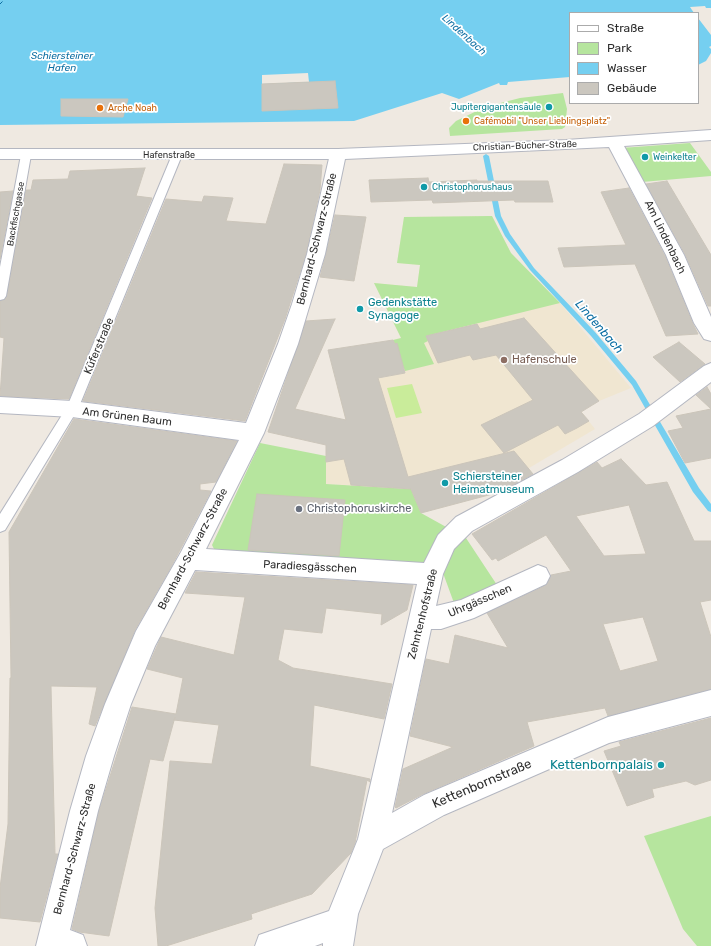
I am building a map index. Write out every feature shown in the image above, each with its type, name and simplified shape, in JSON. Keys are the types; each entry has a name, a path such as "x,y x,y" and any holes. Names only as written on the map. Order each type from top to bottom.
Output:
{"street":[{"name":"Christian-Bücher-Straße","path":"338,154 615,145 711,135"},
{"name":"Am Lindenbach","path":"615,145 675,255 704,323 711,334"},
{"name":"Hafenstraße","path":"0,154 338,154"},
{"name":"Bernhard-Schwarz-Straße","path":"58,944 84,811 100,756 118,704 145,639 189,559 253,433 288,344 301,304 316,254 338,154"},
{"name":"Zehntenhofstraße","path":"340,934 343,914 372,839 431,574 446,542 464,524 570,466 654,414 711,371"},
{"name":"Am Grünen Baum","path":"0,405 72,409 253,433"},
{"name":"Paradiesgässchen","path":"189,559 431,574"},
{"name":"Uhrgässchen","path":"421,618 442,617 466,610 538,576"},
{"name":"Kettenbornstraße","path":"372,839 434,805 608,730 711,702"},
{"path":"270,946 340,934"}],"lane":[{"name":"Backfischgasse","path":"0,296 26,154"},
{"name":"Küferstraße","path":"0,526 72,409 177,155"}],"shaded area":[{"name":"Hafenschule","path":"492,216 511,253 560,303 631,388 599,401 581,411 595,429 529,468 532,473 487,495 421,513 411,489 325,484 327,431 348,429 337,387 405,373 393,340 401,338 374,283 417,287 420,265 397,263 404,217"}],"green space":[{"path":"563,93 567,109 565,127 562,129 450,136 449,128 456,121 485,107 520,98"},
{"path":"690,143 711,172 711,176 642,182 621,148"},
{"path":"492,216 511,253 560,303 426,336 428,341 424,343 434,364 405,371 393,340 401,338 374,283 417,287 420,265 397,263 404,217"},
{"path":"412,384 422,413 396,418 387,388"},
{"path":"260,443 326,456 326,484 411,489 421,513 466,538 497,585 454,603 443,573 216,553 212,545"},
{"path":"711,816 711,946 697,946 683,929 644,836"}],"water":[{"name":"Schiersteiner Hafen","path":"0,0 711,0 711,46 709,47 711,49 711,53 706,61 699,64 699,12 569,12 569,77 508,82 507,85 500,85 499,83 459,99 442,93 354,121 0,125"}],"pier":[{"path":"705,6 706,8 711,8 711,35 699,19 699,12 693,12 690,7"},
{"path":"308,73 309,82 262,84 262,75"}],"building":[{"path":"335,81 338,108 262,111 262,84"},
{"name":"Arche Noah","path":"61,99 128,99 123,117 61,116"},
{"path":"284,164 322,165 320,190 306,254 285,319 245,421 83,401 166,199 202,202 204,196 233,198 226,221 266,224"},
{"path":"145,168 136,196 152,198 69,399 0,396 4,338 0,337 0,301 4,300 7,296 26,190 31,190 33,180 68,179 70,171"},
{"name":"Christophorushaus","path":"428,178 429,182 477,180 548,181 553,202 515,202 514,200 433,203 432,200 371,202 369,180"},
{"path":"667,181 711,255 711,306 708,306 685,254 646,184"},
{"path":"629,188 665,256 698,334 666,336 635,264 564,267 558,248 626,245 601,192"},
{"path":"13,191 0,259 0,192"},
{"path":"335,215 366,217 354,281 320,277"},
{"path":"524,318 599,401 581,412 589,421 577,428 565,434 558,425 504,453 481,425 533,400 496,355 473,360 470,355 438,363 426,336 477,324 480,329"},
{"path":"335,319 295,409 346,420 328,350 393,340 395,344 397,343 405,373 378,378 408,477 514,451 533,474 500,492 421,513 411,489 351,485 344,459 326,462 326,445 268,432 306,321"},
{"path":"679,342 705,364 680,382 653,357"},
{"path":"707,387 711,394 711,409 696,395"},
{"path":"711,409 711,458 685,463 668,431 683,428 676,416"},
{"path":"74,419 237,441 216,482 200,484 200,490 211,491 171,567 135,630 95,726 89,724 97,687 51,686 55,854 58,854 40,922 0,918 0,888 8,824 11,678 9,532"},
{"path":"621,459 646,485 667,482 694,541 711,541 711,600 700,602 711,637 711,689 608,716 605,708 527,722 534,746 423,794 396,808 403,769 453,747 410,736 426,659 449,664 455,635 508,648 487,613 547,585 551,575 571,571 546,535 498,561 496,558 492,560 472,534 597,462 602,468","holes":["629,505 646,554 604,556 576,516","643,617 658,661 620,671 603,624"]},
{"name":"Christophoruskirche","path":"257,494 345,500 339,556 248,550"},
{"path":"196,572 413,585 407,610 381,625 382,614 326,608 322,633 284,629 278,660 293,668 392,684 384,719 314,705 310,766 370,779 370,782 367,780 355,843 351,853 312,894 251,914 252,919 166,946 158,946 155,908 170,761 212,764 219,725 174,720 163,761 150,759 109,936 79,932 72,929 99,811 132,707 176,714 183,678 147,669 161,637 234,655 245,597 185,593"},
{"name":"Kettenbornpalais","path":"711,718 711,780 695,785 686,781 652,789 654,797 627,806 604,751 621,746 619,742"}],"waterway":[{"name":"Lindenbach","path":"486,156 498,216 507,235 532,269 593,334 634,383 696,490 711,509"}],"ferry route":[{"path":"0,4 4,0"}],"place":[{"name":"Jupitergigantensäule","path":"549,107"},
{"name":"Arche Noah","path":"100,108"},
{"name":"Cafémobil \"Unser Lieblingsplatz\"","path":"466,121"},
{"name":"Weinkelter","path":"645,157"},
{"name":"Christophorushaus","path":"424,187"},
{"name":"Gedenkstätte Synagoge","path":"360,309"},
{"name":"Hafenschule","path":"504,360"},
{"name":"Schiersteiner Heimatmuseum","path":"445,483"},
{"name":"Christophoruskirche","path":"299,509"},
{"name":"Kettenbornpalais","path":"661,765"}]}
